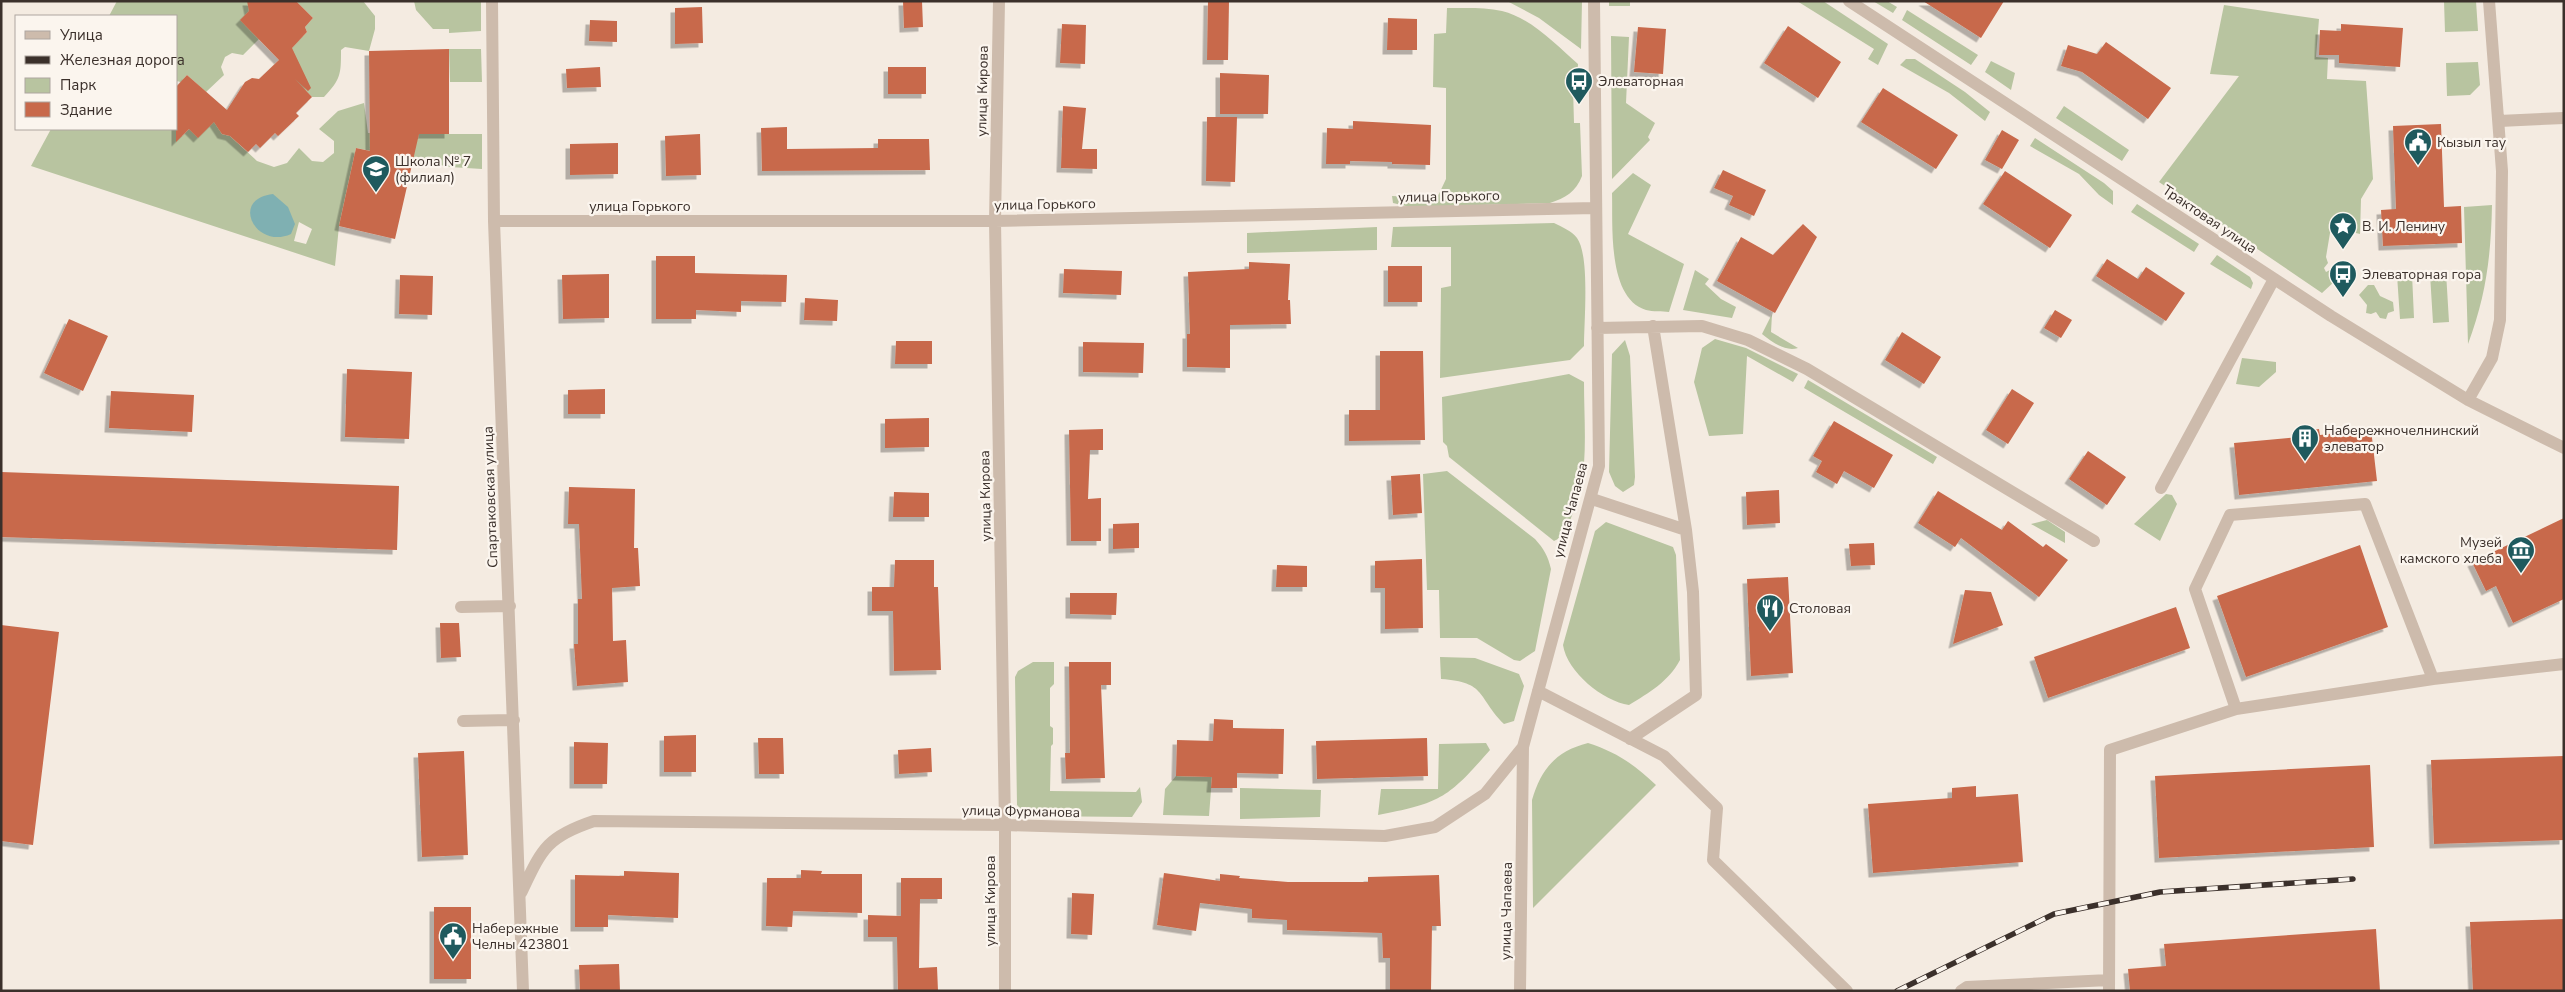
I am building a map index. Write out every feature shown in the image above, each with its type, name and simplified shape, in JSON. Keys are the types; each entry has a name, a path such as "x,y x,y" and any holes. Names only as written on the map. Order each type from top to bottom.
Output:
{"street":[{"name":"Спартаковская улица","path":"492,1 494,221 521,893 523,991"},
{"name":"улица Кирова","path":"999,1 995,220 1005,825 1005,991"},
{"name":"улица Чапаева","path":"1520,991 1523,747 1568,576 1592,498 1599,466 1594,1"},
{"name":"Трактовая улица","path":"1849,1 2274,279 2468,400 2564,448"},
{"path":"2468,400 2492,358 2500,320 2502,171 2500,121 2490,1"},
{"path":"2500,121 2564,118"},
{"name":"улица Горького","path":"494,221 995,220 1595,208"},
{"path":"2161,488 2274,279"},
{"path":"1630,739 1696,695 1693,592 1686,530 1653,326"},
{"path":"1598,328 1702,326 1748,340 1807,369 2094,541"},
{"path":"1592,498 1686,530"},
{"path":"2236,709 2195,588 2230,515 2365,504 2433,679"},
{"path":"461,607 510,606"},
{"path":"1961,991 1967,988 2109,986 2110,750 2236,709 2433,679 2564,664"},
{"path":"1538,691 1664,756 1717,808 1713,860 1847,991"},
{"path":"463,721 514,720"},
{"name":"улица Фурманова","path":"521,893 540,852 566,830 594,821 1005,825 1385,836 1435,827 1485,794 1523,747"}],"green space":[{"path":"117,1 251,1 249,5 250,15 259,39 243,55 232,53 225,57 221,67 224,75 206,92 187,75 181,82 178,81 178,15 110,15"},
{"path":"296,1 363,1 375,16 375,29 369,51 345,47 341,50 339,76 324,97 312,97 291,76 290,50 307,32 305,27 313,18"},
{"path":"414,1 481,1 481,31 449,33 449,29 433,29 416,10"},
{"path":"1507,1 1582,1 1581,49 1539,18"},
{"path":"1609,1 1630,1 1630,6 1609,6"},
{"path":"1797,1 1823,1 1888,44 1878,65 1868,59 1874,49"},
{"path":"1873,1 1887,1 1897,7 1893,13"},
{"path":"2444,1 2476,1 2478,31 2445,32"},
{"path":"2224,5 2319,19 2316,57 2328,58 2327,79 2366,81 2373,179 2361,199 2360,234 2331,227 2326,257 2328,263 2324,268 2326,272 2330,270 2334,272 2335,281 2322,293 2159,182 2239,76 2210,74"},
{"path":"1447,8 1489,9 1513,15 1543,33 1578,64 1577,87 1573,88 1574,123 1580,123 1582,176 1577,186 1565,196 1550,203 1410,207 1393,203 1392,196 1437,198 1446,179 1446,88 1433,87 1434,34 1446,33"},
{"path":"1907,10 1978,55 1971,65 1902,20"},
{"path":"1611,36 1629,37 1626,103 1655,123 1648,137 1650,140 1612,179"},
{"path":"449,49 481,49 482,82 450,82"},
{"path":"1906,59 1915,59 1965,92 1990,112 1985,121 1949,93 1900,65"},
{"path":"1991,61 2015,73 2011,90 1985,72"},
{"path":"2478,62 2480,85 2470,95 2447,96 2446,63"},
{"path":"364,103 368,133 429,131 429,134 482,134 482,169 450,167 356,148 339,226 335,266 31,166 50,130 176,130 182,136 189,129 215,120 222,134 230,136 257,161 274,167 287,163 299,148 312,161 323,162 334,153 334,141 319,129 338,111","holes":["299,222 312,229 306,244 294,241"]},
{"path":"2064,106 2129,150 2122,161 2056,118"},
{"path":"2035,138 2104,183 2113,191 2113,205 2099,195 2079,174 2030,146"},
{"path":"1633,173 1651,185 1628,234 1684,264 1669,312 1646,310 1633,303 1624,291 1618,276 1613,241 1612,193"},
{"path":"2137,204 2199,244 2194,252 2131,212"},
{"path":"2492,205 2486,276 2479,309 2468,344 2464,207"},
{"path":"1554,223 1567,229 1577,238 1584,259 1584,346 1570,360 1440,378 1441,288 1451,286 1451,247 1391,247 1393,227"},
{"path":"1377,227 1377,250 1247,253 1247,233"},
{"path":"2217,255 2250,277 2253,283 2251,289 2210,264"},
{"path":"1695,270 1709,279 1705,284 1721,299 1736,307 1732,318 1683,310"},
{"path":"2446,272 2449,322 2433,323 2430,274"},
{"path":"2412,274 2414,318 2400,319 2397,275"},
{"path":"2368,285 2374,285 2380,296 2393,302 2394,311 2388,313 2386,319 2380,318 2376,312 2366,313 2367,305 2359,295"},
{"path":"1772,314 1771,332 1798,348 1788,349 1774,343 1762,334"},
{"path":"1715,339 1746,348 1798,374 1793,382 1747,356 1743,434 1709,436 1694,382 1702,348"},
{"path":"1625,340 1630,356 1635,477 1634,485 1623,492 1615,486 1609,472 1612,354"},
{"path":"2242,358 2276,362 2276,372 2259,387 2236,384"},
{"path":"1569,374 1584,382 1584,464 1579,495 1571,519 1560,537 1554,541 1449,457 1447,446 1443,442 1442,397"},
{"path":"1808,380 1937,457 1933,464 1804,388"},
{"path":"1447,471 1535,539 1549,560 1551,569 1535,651 1520,661 1514,660 1477,638 1440,638 1439,590 1427,590 1423,474"},
{"path":"2166,494 2172,495 2177,504 2160,541 2134,524"},
{"path":"2047,520 2065,532 2065,543 2031,524"},
{"path":"1606,522 1673,547 1676,555 1680,660 1664,680 1629,705 1608,698 1588,684 1571,665 1563,645 1595,531"},
{"path":"1440,657 1475,658 1519,674 1524,686 1514,721 1504,724 1480,692 1474,687 1456,681 1441,679"},
{"path":"1033,662 1054,662 1054,684 1050,688 1050,726 1053,728 1053,744 1051,746 1050,791 1136,792 1140,787 1142,802 1132,817 1028,816 1017,805 1015,677 1018,671"},
{"path":"1486,743 1490,750 1464,779 1442,796 1416,807 1378,815 1381,789 1438,789 1439,744"},
{"path":"1588,743 1607,750 1624,760 1656,785 1533,908 1532,800 1540,779 1551,763 1567,751"},
{"path":"1176,776 1212,777 1209,816 1163,815 1165,789"},
{"path":"1240,788 1321,790 1320,817 1240,819"}],"water":[{"path":"273,194 288,207 295,224 291,234 278,237 267,235 258,230 252,222 250,213 252,205 260,198"}],"building":[{"path":"247,1 296,1 313,18 305,27 307,32 292,48 311,88 308,91 295,79 312,97 296,113 299,116 278,136 275,133 260,148 256,144 248,152 230,136 222,134 214,122 198,138 189,129 176,142 176,130 178,130 178,85 187,75 227,110 245,82 252,78 259,79 279,60 240,20 249,11"},
{"path":"903,1 922,1 923,27 904,28"},
{"path":"1208,1 1229,1 1228,60 1207,60"},
{"path":"1923,1 2004,1 1981,38"},
{"path":"702,7 703,43 675,44 675,8"},
{"path":"1388,18 1417,19 1417,50 1387,50"},
{"path":"590,20 617,21 617,42 589,41"},
{"path":"1062,24 1086,25 1085,64 1060,63"},
{"path":"2341,24 2403,28 2400,67 2339,63 2339,55 2319,55 2320,30 2341,31"},
{"path":"1788,26 1841,62 1818,98 1764,63"},
{"path":"1638,27 1666,29 1663,74 1634,72"},
{"path":"2106,42 2171,88 2148,119 2082,72 2061,66 2068,45 2097,54"},
{"path":"449,49 449,134 419,134 395,239 339,226 356,148 370,151 369,51"},
{"path":"600,67 601,87 567,88 566,69"},
{"path":"888,67 926,67 926,94 888,94"},
{"path":"1220,73 1269,75 1268,114 1220,114"},
{"path":"1883,88 1958,135 1936,169 1861,122"},
{"path":"1063,106 1086,108 1082,149 1097,149 1097,169 1061,168"},
{"path":"1207,117 1237,117 1235,182 1206,181"},
{"path":"1353,121 1431,125 1430,165 1350,161 1350,164 1326,164 1327,128 1353,129"},
{"name":"Кызыл тау","path":"2441,124 2444,207 2461,206 2462,243 2383,246 2381,210 2396,209 2393,126"},
{"path":"787,127 787,149 878,148 878,139 929,139 930,170 762,171 761,128"},
{"path":"2002,130 2019,140 2002,169 1985,160"},
{"path":"700,134 701,175 666,176 665,136"},
{"path":"618,143 618,174 570,175 570,144"},
{"path":"1723,170 1766,190 1754,216 1729,205 1733,196 1714,188"},
{"path":"2005,171 2072,215 2050,248 1983,204"},
{"path":"1803,224 1817,237 1775,313 1717,281 1741,237 1773,255"},
{"path":"656,256 695,256 695,273 787,275 786,302 741,301 741,312 696,310 696,319 656,319"},
{"path":"2107,259 2138,279 2146,267 2185,293 2166,321 2096,276"},
{"path":"1249,262 1290,264 1288,300 1290,300 1291,324 1230,325 1230,368 1187,367 1187,334 1190,334 1188,272 1249,269"},
{"path":"1388,266 1422,266 1422,302 1388,302"},
{"path":"1064,269 1122,271 1121,295 1063,293"},
{"path":"609,274 609,318 563,319 562,275"},
{"path":"400,275 433,276 432,315 399,314"},
{"path":"805,298 838,300 837,321 804,320"},
{"path":"2055,310 2072,320 2061,338 2044,328"},
{"path":"69,319 108,336 83,391 44,373"},
{"path":"1902,332 1941,357 1924,384 1885,360"},
{"path":"896,341 932,341 932,364 895,364"},
{"path":"1083,342 1144,343 1143,373 1083,372"},
{"path":"1380,351 1423,351 1425,440 1349,441 1349,410 1380,410"},
{"path":"347,369 412,372 409,439 345,437"},
{"path":"605,389 605,414 568,414 568,390"},
{"path":"2012,389 2034,403 2008,444 1986,430"},
{"path":"111,391 194,395 192,432 109,428"},
{"path":"929,418 929,447 885,448 885,419"},
{"path":"1834,421 1893,455 1874,488 1844,471 1837,484 1816,472 1822,461 1813,456"},
{"path":"1103,429 1103,450 1090,450 1088,499 1101,498 1101,541 1071,541 1069,430"},
{"name":"Набережночелнинский элеватор","path":"2319,429 2320,435 2371,429 2377,481 2239,495 2234,443 2298,437 2297,432"},
{"path":"2088,451 2126,477 2107,505 2069,479"},
{"path":"1,472 399,486 397,550 1,537"},
{"path":"1420,474 1422,513 1393,515 1391,476"},
{"path":"569,487 635,489 634,548 638,548 640,586 612,588 613,641 626,640 628,682 577,686 574,644 578,644 578,599 582,599 579,524 568,524"},
{"path":"1779,490 1780,523 1747,525 1746,492"},
{"path":"1938,491 2002,530 2008,521 2043,547 2046,544 2068,560 2039,597 1961,538 1955,547 1918,523"},
{"path":"894,492 929,493 929,517 893,517"},
{"name":"Музей камского хлеба","path":"2564,518 2564,599 2513,623 2496,586 2486,591 2472,562"},
{"path":"1139,523 1139,548 1113,549 1113,524"},
{"path":"1874,543 1875,565 1851,566 1849,544"},
{"path":"2360,545 2388,627 2246,677 2217,596"},
{"path":"1422,559 1423,628 1385,629 1385,588 1375,588 1375,561"},
{"path":"895,560 934,560 934,587 938,587 941,670 894,671 893,611 872,611 872,587 894,587"},
{"path":"1277,565 1307,566 1307,587 1276,587"},
{"name":"Столовая","path":"1788,577 1793,673 1751,676 1747,579"},
{"path":"1965,590 1991,592 2003,625 1953,644"},
{"path":"1070,593 1117,593 1116,615 1070,614"},
{"path":"2176,607 2190,648 2048,698 2034,657"},
{"path":"440,623 459,623 461,657 441,658"},
{"path":"1,625 59,632 33,845 1,841"},
{"path":"1069,662 1111,662 1111,685 1101,685 1105,778 1066,779 1065,753 1070,753"},
{"path":"1214,719 1233,720 1233,728 1284,729 1283,774 1237,773 1237,788 1211,788 1212,777 1176,776 1177,740 1213,741"},
{"path":"696,735 696,772 664,772 664,736"},
{"path":"758,738 783,738 784,774 759,774"},
{"path":"1427,738 1428,776 1317,779 1316,741"},
{"path":"574,742 608,743 607,784 574,784"},
{"path":"931,748 932,772 899,774 898,750"},
{"path":"464,751 468,855 422,857 418,753"},
{"path":"2564,756 2564,840 2434,844 2431,760"},
{"path":"2370,765 2374,847 2159,858 2155,776"},
{"path":"1976,786 1976,797 2018,794 2023,862 1873,873 1868,804 1952,798 1952,788"},
{"path":"801,870 822,871 821,874 862,874 862,913 793,911 792,927 766,926 767,878 801,878"},
{"path":"624,871 679,873 678,918 608,915 608,927 575,927 575,875 624,876"},
{"path":"1164,873 1220,881 1220,874 1240,876 1239,878 1288,882 1368,882 1368,877 1439,875 1441,926 1432,926 1431,990 1390,991 1390,958 1383,958 1382,933 1287,930 1287,920 1252,918 1252,909 1200,903 1196,931 1157,925"},
{"path":"901,878 942,878 942,899 920,899 919,968 937,967 938,991 898,991 897,937 868,937 868,915 901,916"},
{"path":"1072,893 1094,894 1092,935 1071,934"},
{"path":"434,907 471,907 471,979 434,979"},
{"path":"2564,919 2564,991 2473,991 2470,922"},
{"path":"2376,929 2380,991 2130,991 2128,969 2166,966 2164,944"},
{"path":"619,964 620,991 580,991 579,965"}],"railway":[{"path":"1897,991 2054,914 2160,892 2353,879"}],"place":[{"name":"Элеваторная","path":"1579,105"},
{"name":"Кызыл тау","path":"2418,166"},
{"name":"Школа № 7 (филиал)","path":"376,193"},
{"name":"В. И. Ленину","path":"2343,250"},
{"name":"Элеваторная гора","path":"2343,298"},
{"name":"Набережночелнинский элеватор","path":"2305,462"},
{"name":"Музей камского хлеба","path":"2521,574"},
{"name":"Столовая","path":"1770,632"},
{"name":"Набережные Челны 423801","path":"453,960"}]}
